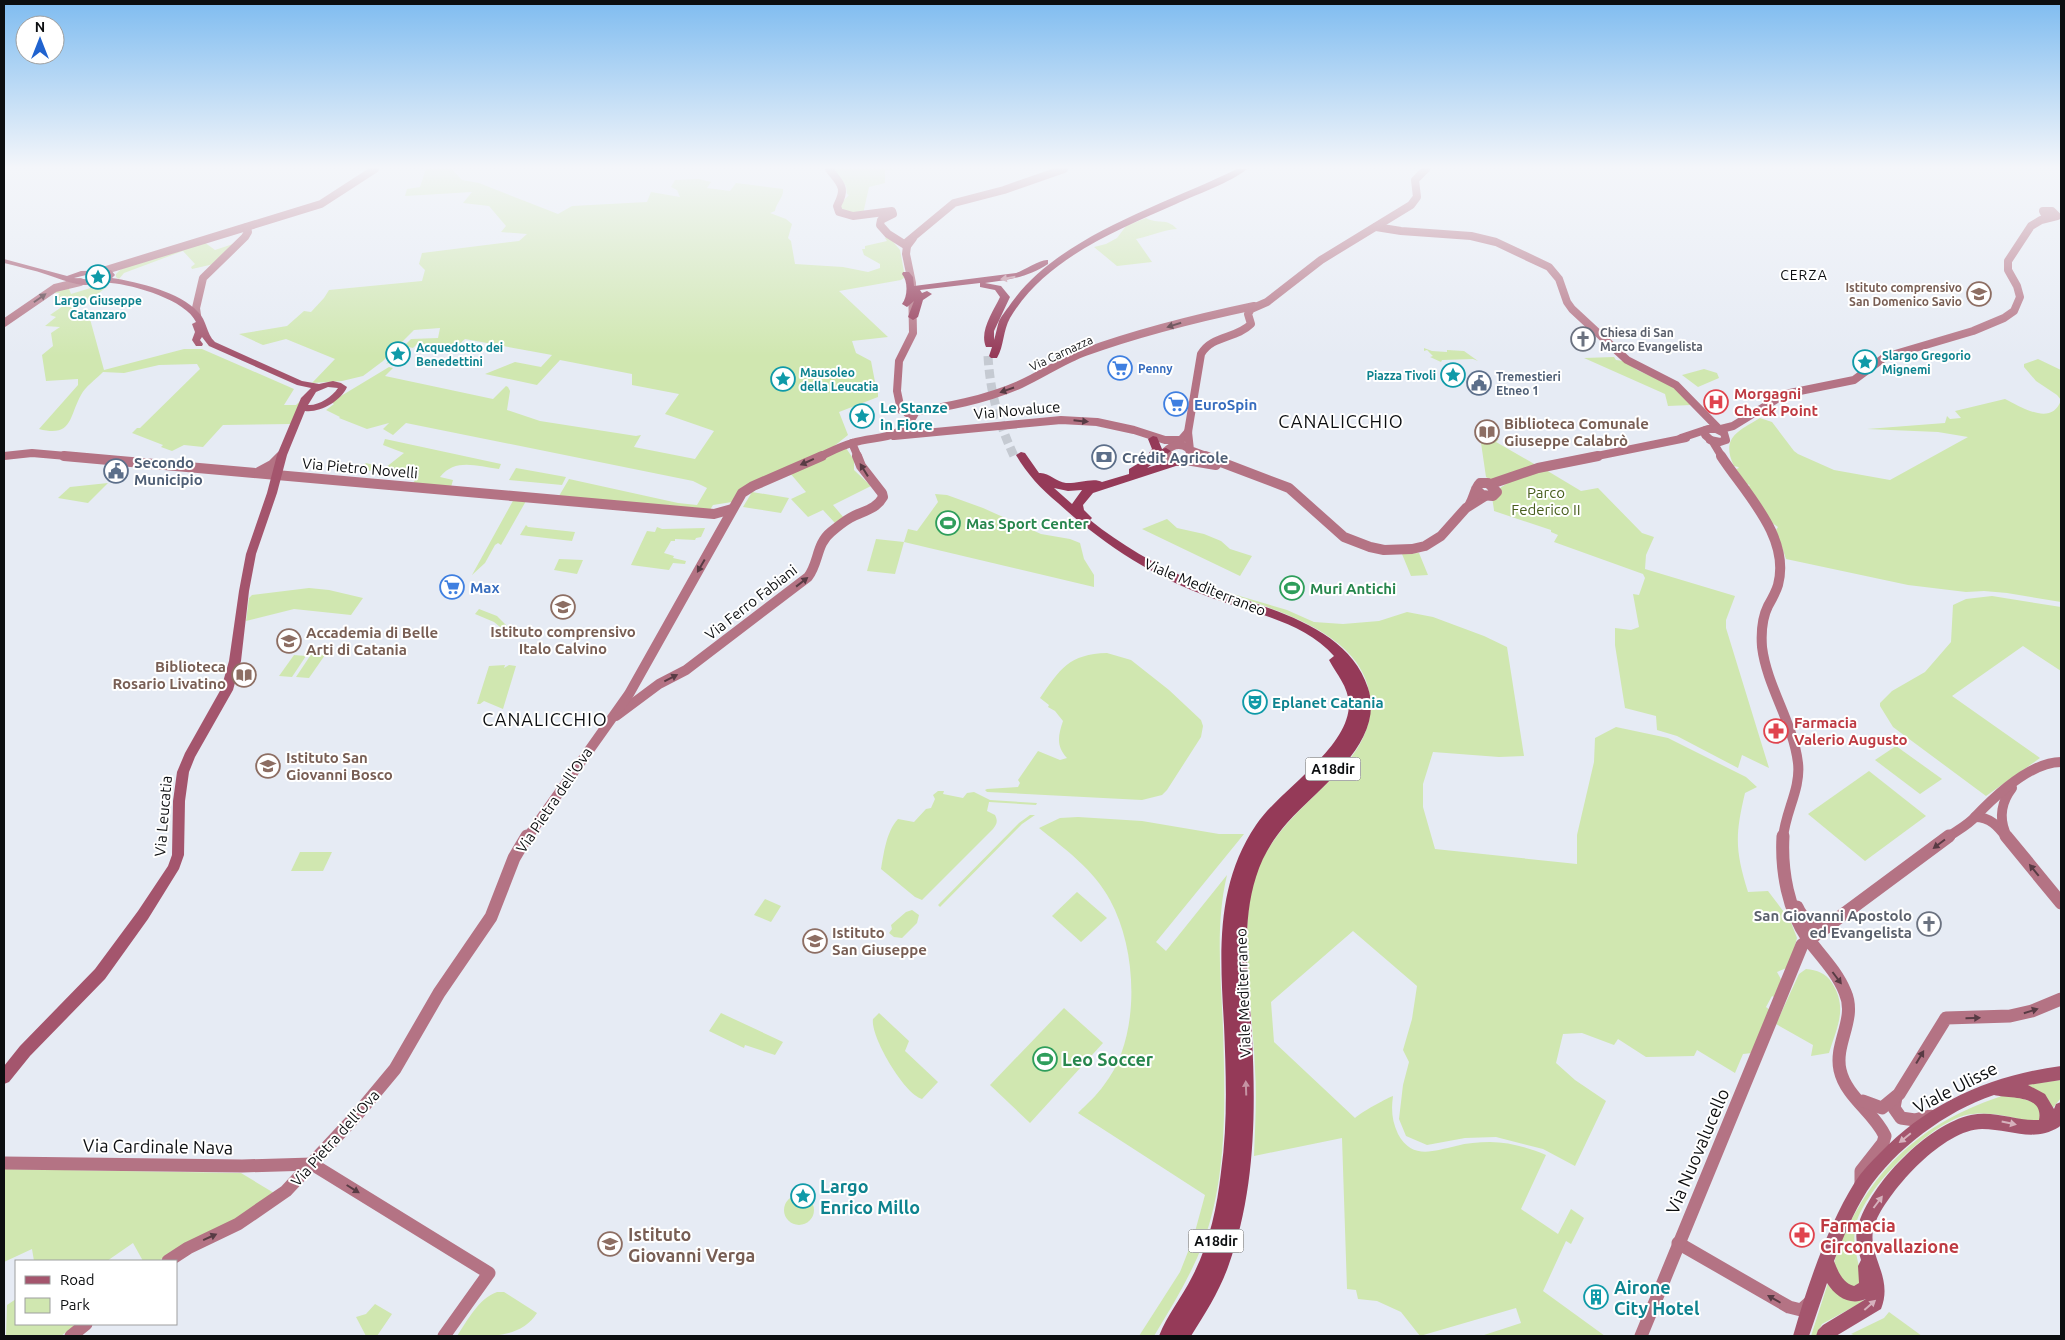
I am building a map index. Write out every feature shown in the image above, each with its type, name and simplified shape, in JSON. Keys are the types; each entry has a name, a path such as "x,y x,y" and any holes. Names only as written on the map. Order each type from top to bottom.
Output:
{"highway":[{"path":"912,290 920,293 942,287 1022,275 1036,269 1074,244 1101,232"},
{"path":"908,271 922,283 930,285 942,287 982,284 993,286 1002,291 1004,299 989,330 991,356 998,334 1011,306 1027,287 1045,271 1096,239 1112,232"},
{"path":"989,345 991,333 1000,313 1021,286 1059,256 1098,233"},
{"path":"907,304 912,290 908,271"},
{"path":"913,321 920,300 927,294 942,287"},
{"path":"1149,462 1157,446 1153,439"},
{"path":"1149,462 1166,451"},
{"name":"A18dir","path":"1096,537 1036,486 1021,467 1020,457 1049,482 1069,487 1089,485 1135,471 1149,462"},
{"path":"1172,576 1105,535 1079,512 1077,505 1082,496 1089,490 1184,461"},
{"name":"Viale Mediterraneo","path":"1096,537 1172,576 1291,622 1327,642 1347,662 1358,677 1364,696 1363,722 1354,743 1336,766 1271,832 1259,851 1249,875 1242,906 1240,933 1239,974 1246,1094 1241,1182 1233,1218 1218,1267 1199,1308 1181,1336"},
{"name":"Viale Mediterraneo","path":"1096,537 1108,549 1152,574 1304,636 1326,651 1340,666 1349,680 1354,703 1354,715 1347,735 1328,760 1277,810 1255,836 1237,880 1232,904 1228,962 1235,1094 1229,1180 1223,1215 1213,1250 1190,1302 1168,1336"}],"main road":[{"path":"92,274 232,232"},
{"path":"245,237 248,232"},
{"path":"202,339 196,308 203,278 250,232"},
{"path":"887,232 904,247 908,271 907,304 913,321"},
{"path":"904,247 921,232"},
{"path":"1184,461 1191,454 1188,432 1202,349 1212,342 1241,333 1250,324 1249,310 1267,302 1303,272 1368,232"},
{"path":"1408,232 1480,237 1546,264 1559,279 1570,305 1611,346 1637,366 1676,385 1702,412 1724,450 1726,463"},
{"path":"1470,504 1480,484 1493,486 1538,468 1681,438 1715,433 1732,426 1781,396 1858,378 1883,358 1956,336 2009,314 2016,308 2019,293 2007,264 2027,232"},
{"path":"4,256 71,276 80,282"},
{"path":"4,261 71,276 108,272 113,277 158,292 197,315"},
{"path":"4,323 54,288 113,277 130,263"},
{"path":"912,290 912,337 900,360 897,391 906,421 917,430 932,432"},
{"name":"Via Carnazza","path":"906,421 931,409 956,405 1018,386 1090,350 1188,320 1267,302"},
{"path":"185,307 192,316 202,339 302,390 304,402 308,409 315,408"},
{"path":"1221,313 1237,312 1242,314 1247,319 1248,328"},
{"path":"202,339 300,383 317,386"},
{"name":"Via Leucatia","path":"4,1078 25,1051 104,968 173,869 178,855 179,801 183,772 189,756 227,690 235,661 249,564 282,455 304,402 311,390 317,386 339,384 343,388 341,392 315,408 302,420 290,437"},
{"path":"917,430 914,424 916,417 931,409"},
{"path":"1715,433 1746,418"},
{"name":"Via Novaluce","path":"893,436 1061,420 1097,422 1173,441 1181,440 1188,432"},
{"path":"627,707 651,657 742,493 747,489 852,443 893,436 906,421"},
{"path":"1142,432 1166,451 1170,459 1237,468"},
{"path":"1715,433 1726,463 1770,531 1777,550 1779,581 1777,590 1765,612 1762,635 1763,650 1767,668 1796,750 1798,764 1798,777 1787,815 1783,853 1794,913 1808,940 1839,981 1849,1000 1850,1015 1839,1066 1844,1080 1878,1123 1884,1136 1883,1142 1861,1171 1861,1186"},
{"name":"Via Ferro Fabiani","path":"612,718 659,684 686,670 808,577 814,568 819,548 825,537 850,518 871,509 882,500 882,493 861,466 852,443"},
{"path":"1166,451 1170,447 1177,445 1184,446 1289,488 1303,497 1342,536 1359,544 1380,549 1405,550 1430,543 1442,535 1470,504 1485,496 1495,495 1493,486"},
{"name":"Via Pietro Novelli","path":"4,456 32,453 714,514"},
{"name":"Via Leucatia","path":"258,472 272,465 282,455"},
{"path":"1476,489 1485,496"},
{"path":"714,514 732,509"},
{"path":"714,514 724,520 725,523"},
{"name":"Via Pietra dell'Ova","path":"170,1260 188,1248 257,1212 286,1191 355,1118 395,1069 439,993 491,917 514,858 578,763 612,718"},
{"path":"1808,940 1974,817 1977,812 2002,791 2043,765 2061,762"},
{"path":"2008,838 2002,827 2004,798 2017,783"},
{"path":"1974,817 1988,819 2008,838 2061,903"},
{"path":"1787,882 1798,909 1805,920 1815,926 1827,927"},
{"name":"Via Nuovalucello","path":"1641,1336 1678,1243 1789,981 1798,953 1808,940"},
{"path":"1856,1096 1867,1104 1879,1108 1887,1105 1896,1097 1946,1018 2000,1018 2032,1011 2061,999"},
{"name":"Viale Ulisse","path":"1802,1336 1834,1237 1861,1186 1894,1147 1922,1125 1989,1089 2016,1080 2061,1073"},
{"path":"1989,1089 2017,1089 2032,1094 2042,1103 2048,1113 2046,1124 2042,1128"},
{"path":"1896,1097 1894,1108 1896,1113 1909,1121 1914,1122 1945,1111"},
{"path":"1826,1260 1831,1275 1840,1287 1851,1293 1861,1293 1867,1286 1868,1279 1864,1230 1876,1205 1907,1167 1940,1137 1962,1125 1977,1121 1994,1121 2030,1128 2042,1128 2054,1123 2061,1109"},
{"name":"Via Cardinale Nava","path":"4,1163 242,1166 312,1164"},
{"path":"312,1164 489,1273 444,1336"},
{"path":"1678,1243 1796,1310 1805,1307 1815,1296"},
{"path":"1830,1334 1870,1307 1878,1297 1876,1279 1864,1247"},
{"path":"71,1336 85,1325"}],"green space":[{"path":"501,232 790,232 788,238 791,241 795,264 843,267 868,272 880,268 880,264 864,255 862,249 865,249 865,246 887,241 885,238 889,237 900,250 905,277 901,280 839,291 888,337 852,341 856,353 871,361 875,382 878,385 878,397 839,412 848,435 833,447 732,502 713,505 710,510 559,496 569,479 678,503 697,505 707,488 693,481 406,423 393,435 383,429 389,423 367,429 339,418 326,410 334,404 331,402 389,367 393,368 385,376 493,399 506,386 510,391 507,410 540,421 636,436 641,435 634,447 695,459 714,431 665,414 679,394 632,385 632,374 560,360 537,385 485,374 515,362 541,367 552,355 465,339 454,349 418,343 413,348 409,347 402,353 408,354 407,356 386,364 411,339 438,338 440,328 414,330 383,361 363,376 342,381 312,383 335,359 286,339 263,345 239,334 287,326 304,311 311,312 329,290 422,281 425,270 419,264 422,253 519,241 527,234"},
{"path":"1122,232 1165,232 1136,239 1152,262 1117,266 1094,247 1106,244 1117,238"},
{"path":"204,242 215,250 236,243 214,264 192,269 191,267 195,264 183,251 124,273 119,279 116,277 116,274 121,269"},
{"path":"68,286 71,294 97,286 107,287 73,312 90,319 104,370 184,349 202,349 294,389 284,405 296,405 301,400 291,424 223,425 203,447 184,445 172,451 161,447 163,445 132,433 137,428 140,428 200,369 197,364 159,365 124,373 103,372 83,392 64,428 50,431 39,429 78,385 78,379 46,381 42,355 53,346 51,333 60,327 45,326 56,317 50,315 63,306 59,304 63,301 54,299 60,293 50,293"},
{"path":"1424,348 1432,351 1464,351 1478,361 1473,359 1442,360 1441,362 1430,357 1433,356 1427,350 1424,351"},
{"path":"1614,357 1616,360 1624,361 1637,370 1673,386 1691,405 1668,406 1665,394 1584,358"},
{"path":"2038,359 2061,370 2061,400 2057,395 2036,381 2024,367 2024,364"},
{"path":"1704,369 1717,373 1719,378 1698,387 1682,375"},
{"path":"2005,399 2027,410 2044,414 2057,408 2061,400 2061,602 2007,593 1966,592 1908,585 1786,559 1776,530 1778,527 1772,523 1748,487 1750,485 1746,484 1736,469 1739,468 1734,466 1730,456 1729,448 1734,436 1760,418 1772,422 1798,454 1834,470 1890,480 1968,437 1938,432 1867,429 1945,423 1947,416 1950,419 1961,418 1955,411"},
{"path":"1480,436 1499,439 1496,442 1536,465 1493,481 1486,477"},
{"path":"385,439 501,464 499,469 474,465 452,467 440,477 453,480 451,487 413,483 419,475 406,471 365,471 366,468 361,468 366,463 385,468 404,453 383,445"},
{"path":"846,448 854,460 854,470 871,486 833,505 844,518 835,523 823,510 808,517 791,499 806,492 790,473"},
{"path":"516,468 566,477 562,485 509,480"},
{"name":"Parco Federico II","path":"1546,470 1581,491 1598,488 1642,533 1654,537 1646,555 1645,569 1735,596 1726,620 1726,628 1769,768 1742,755 1738,768 1677,736 1657,730 1656,716 1625,708 1615,645 1615,628 1631,630 1639,627 1633,594 1639,595 1645,578 1643,574 1554,542 1558,535 1551,532 1551,530 1494,511 1493,498 1502,487 1508,483"},
{"path":"108,483 88,503 58,498 70,487"},
{"path":"752,492 789,498 781,513 743,507"},
{"path":"935,494 947,495 983,508 1041,534 1070,539 1080,543 1084,559 1094,575 1094,587 904,542 908,529 917,531 938,502"},
{"path":"514,499 526,501 501,545 498,543 495,545 485,563 472,575"},
{"path":"1167,519 1177,528 1204,534 1221,541 1230,549 1252,556 1240,576 1142,529"},
{"path":"526,525 528,527 575,532 572,541 520,535"},
{"path":"657,527 662,529 705,528 701,537 695,540 675,539 675,541 671,541 664,553 674,556 673,558 686,561 685,564 673,563 669,570 631,565 647,531 655,532"},
{"path":"876,539 904,542 895,574 867,571"},
{"path":"1419,553 1428,575 1411,576 1402,554"},
{"path":"559,559 583,560 577,574 554,570"},
{"path":"309,588 329,590 363,598 351,615 294,609 246,621 249,598 252,595"},
{"path":"1226,592 1287,610 1314,622 1343,624 1379,621 1407,612 1433,617 1484,636 1507,647 1524,756 1499,757 1433,752 1423,784 1423,807 1435,849 1577,864 1577,835 1594,762 1595,738 1616,727 1668,738 1746,777 1757,787 1745,793 1739,820 1738,842 1744,877 1748,892 1768,891 1790,920 1797,938 1789,967 1777,972 1782,981 1776,998 1772,996 1766,1007 1770,1010 1752,1053 1743,1054 1735,1073 1697,1050 1694,1056 1646,1057 1618,1039 1614,1045 1582,1033 1563,1034 1556,1063 1575,1080 1606,1101 1575,1166 1543,1149 1496,1137 1465,1138 1427,1145 1406,1136 1399,1119 1403,1085 1409,1062 1403,1050 1412,1019 1417,986 1353,931 1271,1002 1274,1042 1355,1118 1393,1096 1392,1115 1394,1125 1404,1142 1416,1151 1424,1152 1468,1143 1490,1142 1519,1146 1546,1155 1521,1209 1558,1234 1571,1209 1584,1218 1571,1244 1566,1241 1543,1291 1605,1336 1481,1336 1521,1323 1516,1308 1420,1336 1401,1312 1377,1301 1358,1299 1356,1290 1347,1289 1342,1138 1254,1156 1256,1080 1247,952 1249,906 1253,884 1259,866 1279,834 1356,751 1368,726 1370,698 1364,676 1352,657 1335,641 1292,617"},
{"path":"1992,596 2061,607 2061,671 2023,646 1952,696 2040,758 1986,796 1893,727 1880,703 1892,691 1925,672 1951,642 1953,605 1966,599"},
{"path":"479,609 497,616 515,634 512,637 494,622 475,614"},
{"path":"312,653 325,655 309,678 296,677"},
{"path":"1107,653 1131,660 1169,690 1201,720 1203,726 1201,737 1167,790 1162,795 1142,800 987,792 985,790 987,789 1018,787 1020,783 1018,780 1038,751 1060,760 1067,758 1063,754 1059,741 1063,721 1040,698 1060,671 1074,660 1083,656"},
{"path":"294,655 306,656 292,677 279,676"},
{"path":"505,665 504,668 509,665 516,666 503,709 484,701 477,704 489,666"},
{"path":"1896,746 1942,779 1920,794 1875,760"},
{"path":"1869,771 1926,816 1865,861 1808,814"},
{"path":"938,791 944,791 943,794 963,798 967,793 974,792 990,800 1037,803 1036,805 989,802 987,811 995,815 997,821 994,827 922,900 915,897 881,869 886,843 894,824 898,819 914,822 926,809 931,808 935,799 933,795"},
{"path":"1030,815 1035,815 1022,824 940,907 938,905 1019,823"},
{"path":"1078,817 1142,821 1219,834 1244,834 1156,942 1166,951 1227,875 1223,894 1220,932 1224,1110 1221,1164 1217,1191 1203,1243 1193,1267 1154,1336 1139,1336 1180,1272 1193,1239 1205,1195 1078,1113 1101,1089 1116,1066 1130,1019 1131,994 1126,944 1110,900 1096,879 1069,852 1039,828 1060,818"},
{"path":"300,852 332,852 323,871 291,871"},
{"path":"1077,892 1107,918 1081,942 1052,916"},
{"path":"765,899 781,906 771,922 754,915"},
{"path":"912,910 919,915 917,923 902,938 894,937 889,933 892,929 891,925 906,912"},
{"path":"1806,969 1821,973 1830,980 1837,992 1840,1009 1838,1026 1829,1053 1811,1056 1813,1045 1776,1024 1799,974"},
{"path":"1064,1008 1103,1043 1030,1123 990,1085"},
{"path":"721,1013 783,1042 775,1055 745,1045 744,1048 709,1031"},
{"path":"879,1013 909,1041 905,1051 938,1082 922,1099 906,1087 882,1050 873,1019"},
{"path":"2061,1080 2061,1098 2052,1109 2025,1085"},
{"path":"2008,1094 2039,1104 2040,1120 2035,1122 1983,1113 1966,1115 1934,1131 1899,1161 1883,1179 1870,1196 1860,1214 1855,1229 1855,1249 1862,1282 1850,1288 1834,1268 1838,1247 1868,1192 1884,1172 1900,1154 1938,1125 1960,1113"},
{"path":"4,1169 241,1173 274,1193 241,1217 170,1252 160,1260 142,1260 133,1243 108,1260 34,1260 32,1249 4,1262"},
{"path":"799,1195 809,1200 814,1210 809,1220 799,1225 789,1220 784,1210 789,1200"},
{"path":"1828,1283 1856,1301 1866,1300 1822,1324 1816,1336 1811,1336"},
{"path":"504,1292 537,1313 530,1322 512,1332 490,1336 457,1336 479,1305 490,1295"},
{"path":"15,1300 15,1325 76,1325 61,1336 4,1336 6,1335 7,1305"},
{"path":"375,1304 392,1314 377,1336 366,1336 356,1317 366,1314"},
{"path":"1889,1312 1922,1336 1856,1336 1851,1334 1884,1318"}],"tunnel":[{"path":"988,356 996,408 1014,456"}],"place":[{"name":"Largo Giuseppe Catanzaro","path":"98,277"},
{"name":"Istituto comprensivo San Domenico Savio","path":"1979,294"},
{"name":"Chiesa di San Marco Evangelista","path":"1583,339"},
{"name":"Acquedotto dei Benedettini","path":"398,354"},
{"name":"Slargo Gregorio Mignemi","path":"1865,362"},
{"name":"Penny","path":"1120,368"},
{"name":"Piazza Tivoli","path":"1453,375"},
{"name":"Mausoleo della Leucatia","path":"783,379"},
{"name":"Tremestieri Etneo 1","path":"1479,383"},
{"name":"Morgagni Check Point","path":"1716,402"},
{"name":"EuroSpin","path":"1176,404"},
{"name":"Le Stanze in Fiore","path":"862,416"},
{"name":"Biblioteca Comunale Giuseppe Calabrò","path":"1487,432"},
{"name":"Crédit Agricole","path":"1104,457"},
{"name":"Secondo Municipio","path":"116,471"},
{"name":"Mas Sport Center","path":"948,523"},
{"name":"Max","path":"452,587"},
{"name":"Muri Antichi","path":"1292,588"},
{"name":"Istituto comprensivo Italo Calvino","path":"563,607"},
{"name":"Accademia di Belle Arti di Catania","path":"289,641"},
{"name":"Biblioteca Rosario Livatino","path":"244,675"},
{"name":"Eplanet Catania","path":"1255,702"},
{"name":"Farmacia Valerio Augusto","path":"1776,731"},
{"name":"Istituto San Giovanni Bosco","path":"268,766"},
{"name":"San Giovanni Apostolo ed Evangelista","path":"1929,924"},
{"name":"Istituto San Giuseppe","path":"815,941"},
{"name":"Leo Soccer","path":"1045,1059"},
{"name":"Largo Enrico Millo","path":"803,1196"},
{"name":"Farmacia Circonvallazione","path":"1802,1235"},
{"name":"Istituto Giovanni Verga","path":"610,1244"},
{"name":"Airone City Hotel","path":"1596,1297"}],"district":[{"name":"CERZA","path":"1804,275"},
{"name":"CANALICCHIO","path":"1341,421"},
{"name":"CANALICCHIO","path":"545,719"}]}
